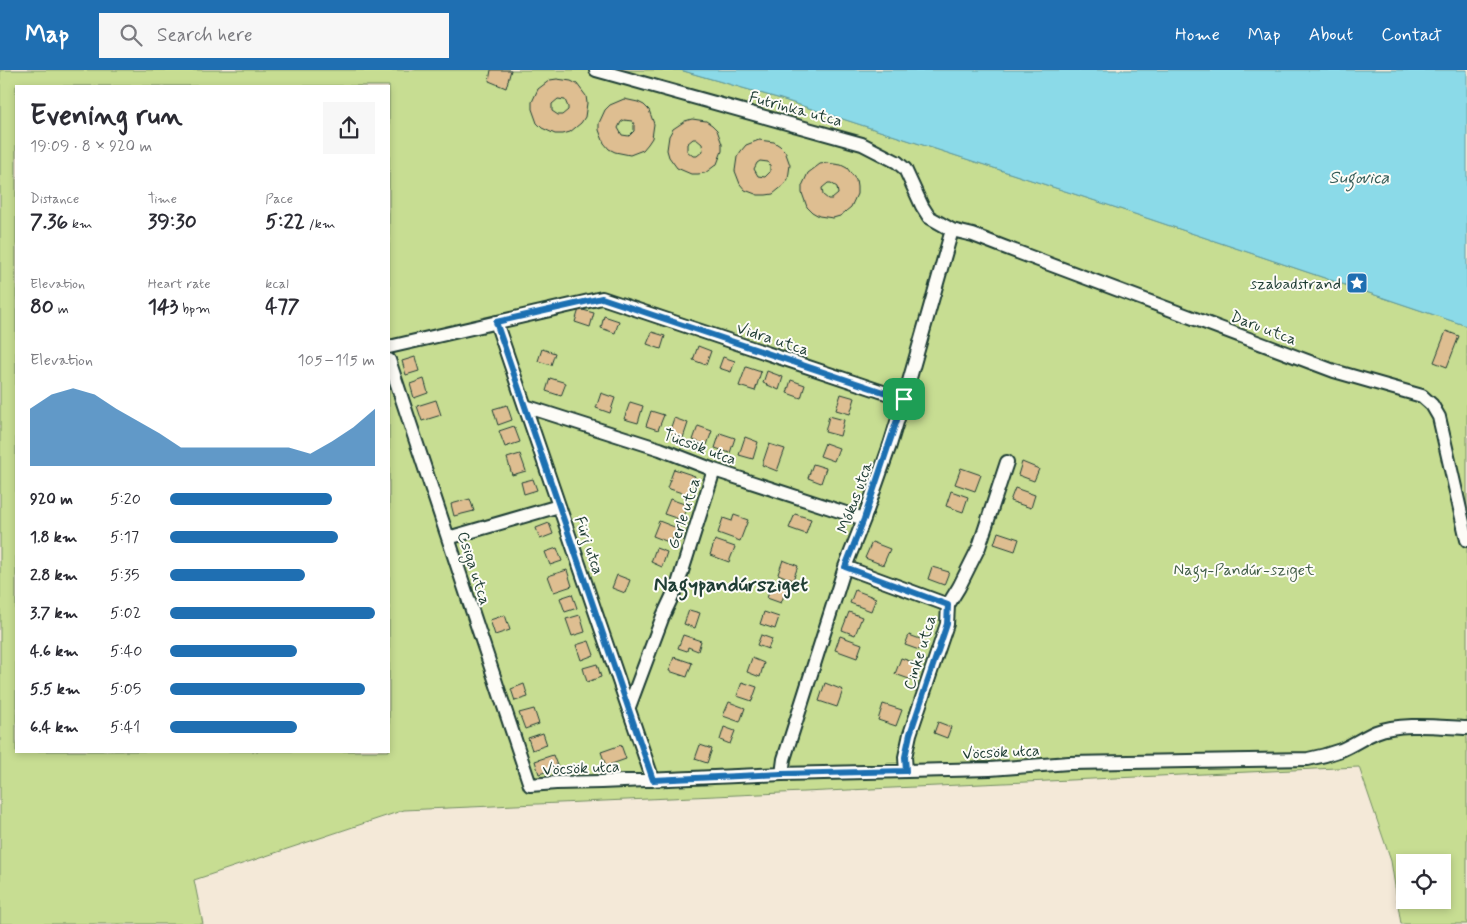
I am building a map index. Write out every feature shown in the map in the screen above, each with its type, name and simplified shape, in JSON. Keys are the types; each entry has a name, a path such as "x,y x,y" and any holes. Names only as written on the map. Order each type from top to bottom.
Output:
{"street":[{"name":"Futrinka utca","path":"596,70 862,144 898,162 905,169 929,217 952,230"},
{"name":"Mókus utca","path":"782,774 784,759 845,567 864,519 904,399 952,230"},
{"name":"Daru utca","path":"952,230 1004,247 1334,370 1422,396 1432,405 1438,417 1467,540"},
{"name":"Vidra utca","path":"390,346 602,298 904,399"},
{"name":"Fürj utca","path":"496,322 653,780"},
{"name":"Csiga utca","path":"390,363 530,785"},
{"name":"Tücsök utca","path":"525,406 660,449 714,470 864,519"},
{"name":"Cinke utca","path":"906,771 905,757 910,734 947,624 948,605 959,588 979,547 1007,462"},
{"name":"Gerle utca","path":"629,707 663,616 678,584 714,470"},
{"path":"448,538 559,506"},
{"path":"845,567 948,605"},
{"name":"Vöcsök utca","path":"530,785 782,774 990,770 1069,763 1308,759 1341,750 1376,732 1391,728 1432,726 1467,728"}],"green space":[{"name":"Nagy-Pandúr-sziget","path":"0,70 680,70 781,99 1105,204 1467,326 1467,924 1401,924 1399,909 1451,909 1451,854 1396,854 1396,892 1391,861 1359,767 404,810 194,880 203,924 0,924"}],"water":[{"name":"Sugovica","path":"680,70 1467,70 1467,326 1105,204 781,99"}],"building":[{"path":"491,70 511,70 506,88 489,81"},
{"path":"550,80 571,81 577,84 586,96 585,117 570,132 555,134 542,128 537,123 532,109 532,102 538,89","holes":["558,99 565,100 568,110 562,115 552,111 552,104"]},
{"path":"624,99 638,102 649,110 654,124 652,138 643,150 630,155 615,152 604,143 599,130 599,123 605,110 610,105","holes":["624,120 632,121 634,131 629,136 622,135 618,128 621,122"]},
{"path":"692,119 706,121 717,130 722,144 722,151 717,164 705,173 691,174 677,168 669,157 667,150 669,136 673,129","holes":["696,139 702,144 703,151 697,156 693,156 687,151 687,144"]},
{"path":"759,140 774,142 785,151 790,165 788,179 773,194 758,195 745,190 740,184 735,171 737,157 746,145","holes":["760,161 768,162 770,172 765,177 758,176 754,169 757,163"]},
{"path":"820,164 841,165 847,168 856,180 857,194 851,207 840,216 833,218 819,216 807,207 802,193 802,186 808,173","holes":["831,183 837,187 838,194 832,199 828,199 823,195 822,188"]},
{"path":"579,309 594,313 590,327 575,322"},
{"path":"604,316 619,321 615,333 601,328"},
{"path":"1446,331 1459,336 1447,367 1434,362"},
{"path":"652,332 665,336 661,349 647,344"},
{"path":"698,346 711,351 706,365 693,360"},
{"path":"542,349 555,353 551,365 538,361"},
{"path":"415,357 419,371 406,375 402,361"},
{"path":"723,357 735,361 731,372 719,368"},
{"path":"746,367 761,372 755,391 739,386"},
{"path":"767,371 783,377 779,390 763,383"},
{"path":"550,378 566,383 561,396 546,391"},
{"path":"424,379 428,393 414,398 410,384"},
{"path":"791,380 805,385 801,398 787,393"},
{"path":"601,393 615,398 610,413 596,408"},
{"path":"841,394 855,398 850,414 836,410"},
{"path":"436,400 441,415 422,421 417,406"},
{"path":"630,402 643,406 638,423 624,419"},
{"path":"507,405 512,420 498,425 493,409"},
{"path":"651,411 664,415 658,430 646,426"},
{"path":"829,416 844,420 840,436 825,432"},
{"path":"674,418 688,423 683,438 669,433"},
{"path":"514,426 520,442 505,447 499,431"},
{"path":"698,426 712,431 707,445 693,440"},
{"path":"720,433 735,438 730,453 715,448"},
{"path":"745,437 758,442 753,459 739,455"},
{"path":"825,443 839,448 834,461 820,456"},
{"path":"769,444 785,449 777,471 762,465"},
{"path":"520,454 526,471 512,475 507,458"},
{"path":"1022,462 1039,469 1034,481 1018,475"},
{"path":"813,464 826,468 821,483 808,478"},
{"path":"961,468 981,475 975,491 955,484"},
{"path":"674,469 695,476 688,495 667,488"},
{"path":"533,479 537,490 524,494 521,482"},
{"path":"1015,488 1035,495 1031,508 1010,501"},
{"path":"951,491 968,497 963,512 946,506"},
{"path":"470,499 474,511 454,516 451,504"},
{"path":"670,499 687,505 682,520 664,514"},
{"path":"795,514 811,519 806,534 789,528"},
{"path":"734,515 748,520 740,541 718,533 723,518 732,521"},
{"path":"659,521 677,528 671,543 653,536"},
{"path":"549,523 553,534 540,539 536,528"},
{"path":"998,532 1019,539 1015,551 994,544"},
{"path":"715,540 735,547 729,562 710,555"},
{"path":"872,542 890,549 883,565 865,558"},
{"path":"557,548 562,561 550,565 545,552"},
{"path":"656,548 667,552 662,567 651,562"},
{"path":"783,560 798,566 793,580 778,574"},
{"path":"932,567 949,572 944,585 928,579"},
{"path":"567,570 572,586 554,592 548,576"},
{"path":"617,575 630,580 625,593 612,588"},
{"path":"772,584 787,588 781,603 767,598"},
{"path":"855,590 876,598 871,611 850,603"},
{"path":"572,594 577,608 565,612 560,598"},
{"path":"689,610 700,613 695,628 684,624"},
{"path":"764,612 779,617 775,629 760,624"},
{"path":"849,612 862,617 855,635 842,630"},
{"path":"505,615 510,630 495,635 490,620"},
{"path":"580,615 585,632 572,636 566,619"},
{"path":"683,635 701,641 698,651 688,647 687,651 678,648"},
{"path":"761,635 772,639 768,649 757,645"},
{"path":"909,635 923,640 919,650 905,645"},
{"path":"840,636 862,644 857,658 835,650"},
{"path":"589,641 594,655 581,660 576,645"},
{"path":"674,657 692,663 687,677 669,671"},
{"path":"752,658 764,663 760,677 747,672"},
{"path":"901,658 918,664 912,680 895,674"},
{"path":"597,664 601,677 587,682 583,668"},
{"path":"742,682 757,687 752,701 737,696"},
{"path":"825,683 843,690 837,707 819,701"},
{"path":"524,684 528,697 515,701 511,689"},
{"path":"729,702 745,708 740,722 723,716"},
{"path":"883,704 902,710 896,726 878,720"},
{"path":"534,709 539,724 525,729 519,713"},
{"path":"938,722 951,727 947,738 934,733"},
{"path":"724,727 735,731 730,744 720,740"},
{"path":"543,733 547,745 532,750 528,738"},
{"path":"621,745 626,759 606,766 601,752"},
{"path":"700,745 712,749 707,763 695,759"},
{"path":"553,755 558,768 539,774 535,761"}],"place":[{"name":"szabadstrand","path":"1357,283"}],"district":[{"name":"Nagypandúrsziget","path":"731,584"}],"route":[{"path":"602,298 904,399 890,445 845,567 948,605 947,624 910,734 905,757 906,771 653,780 496,322 602,298"}]}
